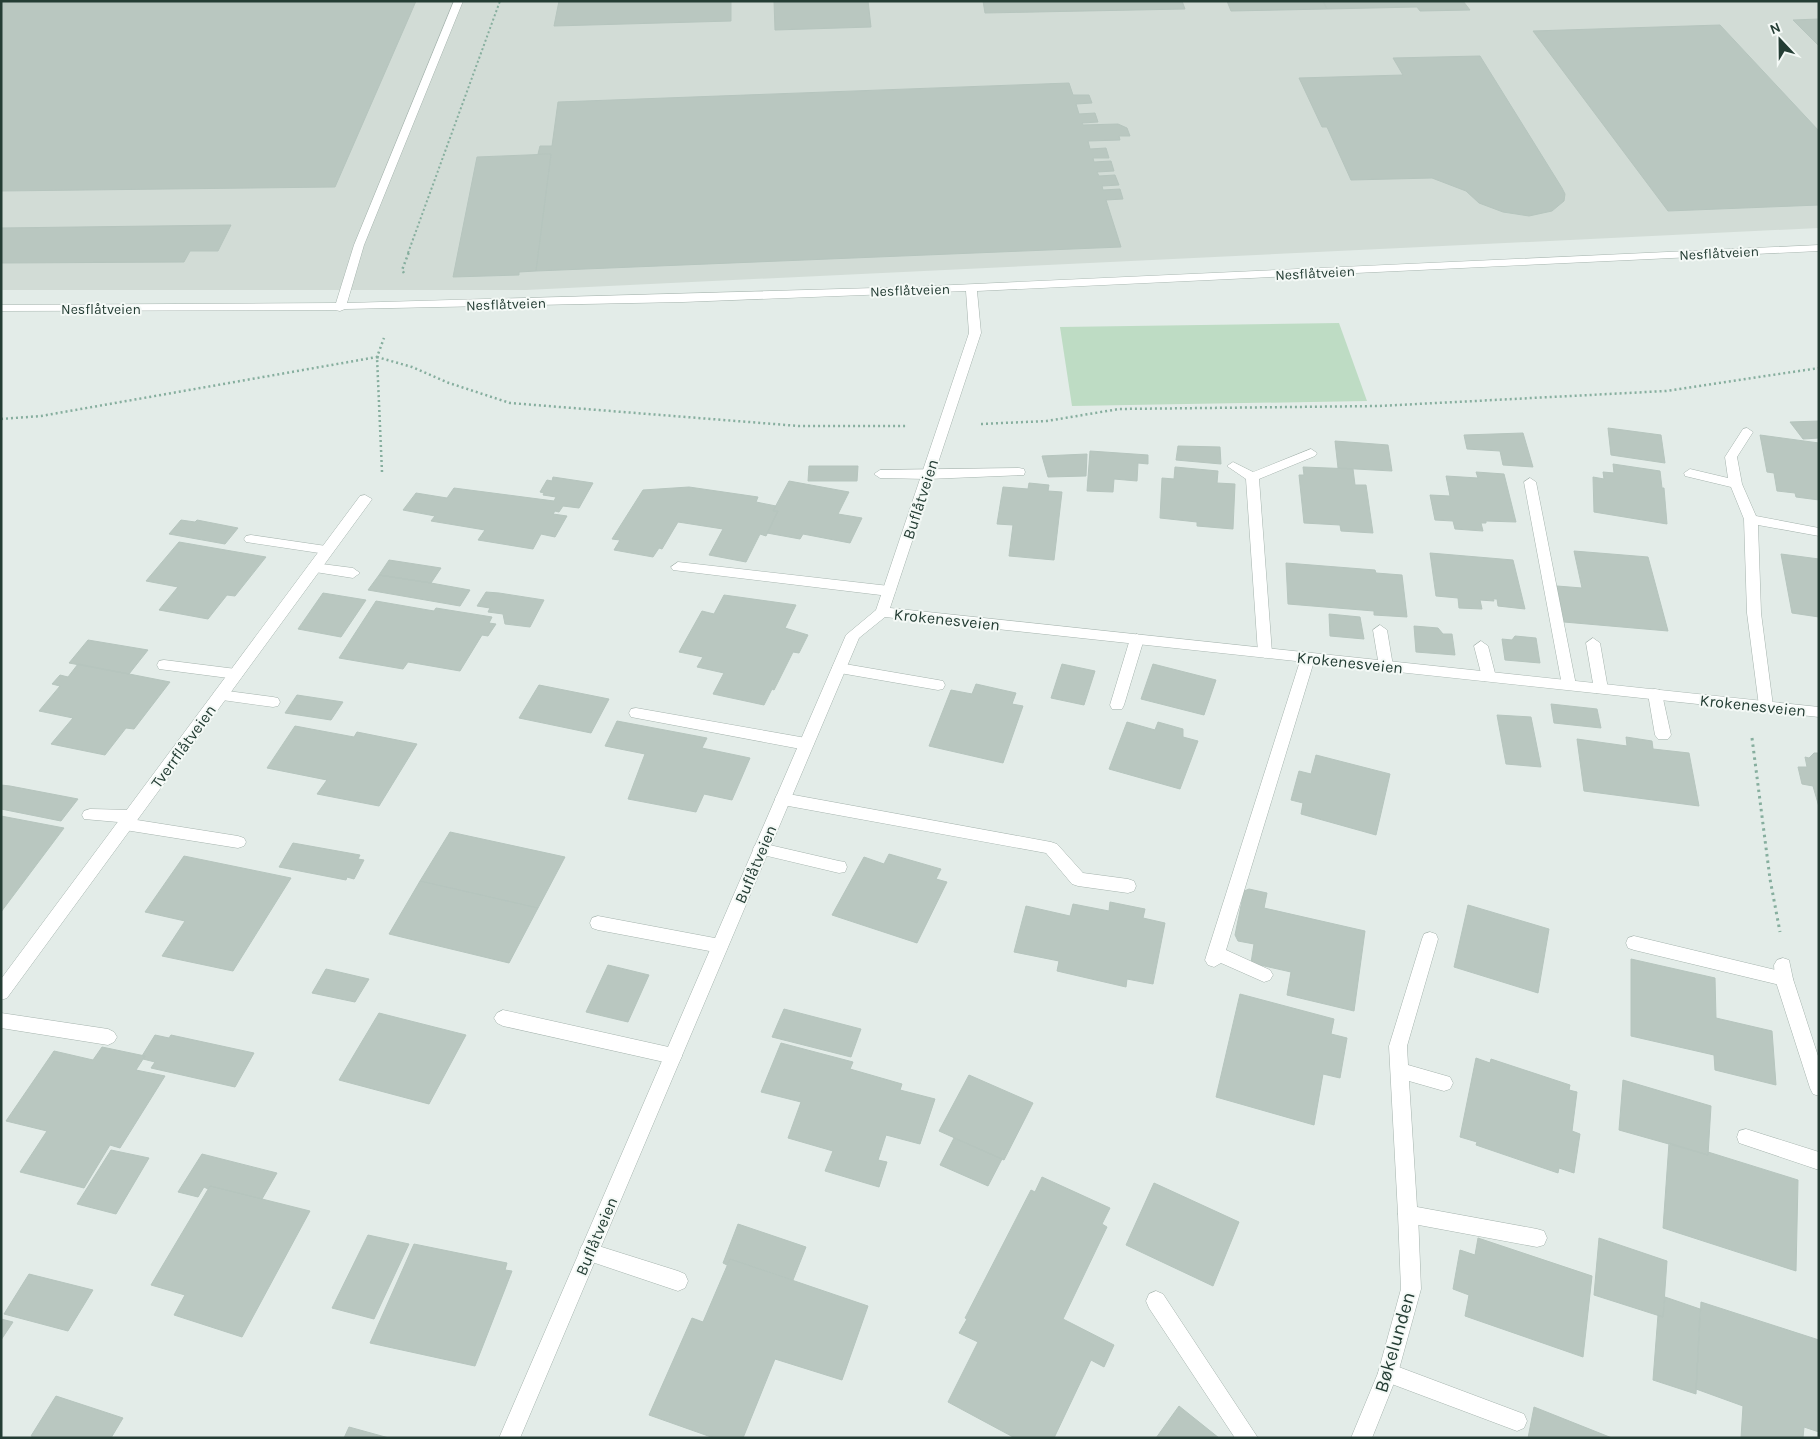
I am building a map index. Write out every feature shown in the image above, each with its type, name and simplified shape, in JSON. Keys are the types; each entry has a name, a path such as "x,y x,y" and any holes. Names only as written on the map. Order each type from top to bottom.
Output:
{"street":[{"path":"340,308 369,220 459,1"},
{"name":"Nesflåtveien","path":"1,308 397,307 971,288 1819,248"},
{"name":"Buflåtveien","path":"510,1438 853,635 882,612 975,333 971,288"},
{"path":"1747,432 1731,458 1736,484 1751,519 1754,614 1766,706"},
{"path":"1252,477 1311,453"},
{"path":"1233,466 1252,477"},
{"path":"880,474 928,475 1019,472"},
{"path":"1690,474 1736,484"},
{"path":"1252,477 1265,653"},
{"path":"1530,482 1568,685"},
{"name":"Tverrflåtveien","path":"1,993 365,499"},
{"path":"1751,519 1819,532"},
{"path":"250,539 326,550"},
{"path":"678,567 889,591"},
{"path":"314,568 353,573"},
{"name":"Krokenesveien","path":"882,612 1819,712"},
{"path":"1380,630 1386,666"},
{"path":"1117,705 1137,639"},
{"path":"1593,643 1600,688"},
{"path":"1481,646 1489,677"},
{"path":"1264,975 1214,956 1308,658"},
{"path":"164,665 236,674"},
{"path":"839,668 938,685"},
{"path":"220,694 273,702"},
{"path":"1655,694 1663,735"},
{"path":"636,713 806,744"},
{"path":"783,799 1051,848 1078,879 1128,886"},
{"path":"90,814 238,842"},
{"path":"761,849 838,867"},
{"path":"598,923 720,946"},
{"name":"Bøkelunden","path":"1361,1438 1388,1373 1411,1289 1398,1046 1430,939"},
{"path":"1634,943 1784,972 1819,1088"},
{"path":"503,1018 673,1056"},
{"path":"1,1020 108,1037"},
{"path":"1399,1070 1444,1083"},
{"path":"1746,1137 1819,1161"},
{"path":"1408,1214 1537,1238"},
{"path":"589,1252 678,1281"},
{"path":"1156,1301 1248,1438"},
{"path":"1388,1373 1518,1421"}],"path":[{"path":"365,499 382,479 377,357 397,307 411,287 402,270 500,1"},
{"path":"1,419 41,416 377,357 412,367 449,383 510,403 799,426 944,426 1047,421 1119,409 1379,406 1666,390 1752,380 1819,368"},
{"path":"1747,704 1770,879 1782,938 1784,972"}],"shaded area":[{"path":"1,1 1819,1 1819,228 526,290 1,290"}],"green space":[{"path":"1339,323 1367,401 1072,406 1060,327"}],"building":[{"path":"1,1 416,1 335,187 1,191"},
{"path":"559,1 731,1 731,21 554,26"},
{"path":"774,1 868,1 871,27 775,30"},
{"path":"983,1 1182,1 1185,9 985,13"},
{"path":"1227,1 1323,1 1327,9 1231,11"},
{"path":"1323,1 1463,1 1470,10 1420,11 1417,7 1327,9"},
{"path":"1819,19 1819,46 1793,20"},
{"path":"1720,25 1819,131 1819,205 1668,211 1533,31"},
{"path":"1480,56 1565,194 1564,201 1552,211 1529,216 1503,212 1479,203 1466,191 1432,178 1351,180 1327,127 1322,127 1299,78 1403,75 1393,58"},
{"path":"1069,83 1073,95 1089,95 1092,103 1076,104 1079,114 1095,113 1098,122 1082,123 1083,125 1118,124 1127,128 1130,136 1119,136 1120,140 1088,141 1090,149 1106,148 1109,158 1093,158 1094,162 1111,161 1114,171 1097,172 1099,176 1115,175 1119,185 1102,186 1103,190 1120,189 1123,199 1106,200 1121,247 536,271 551,154 538,154 540,146 552,146 558,102"},
{"path":"551,154 536,271 519,272 519,275 453,277 477,157"},
{"path":"231,225 218,251 190,251 184,262 1,263 1,228"},
{"path":"1819,421 1819,438 1803,439 1790,422"},
{"path":"1608,428 1661,435 1665,463 1611,455"},
{"path":"1523,433 1533,467 1503,465 1500,451 1467,449 1464,435"},
{"path":"1760,435 1819,443 1819,500 1796,497 1795,493 1777,491 1774,473 1767,472"},
{"path":"1335,441 1388,445 1392,471 1338,468"},
{"path":"1178,446 1220,447 1221,464 1176,460"},
{"path":"1090,451 1148,455 1148,464 1138,463 1137,481 1114,479 1113,492 1087,491"},
{"path":"1087,454 1086,476 1048,477 1042,456"},
{"path":"1613,464 1660,471 1662,488 1664,488 1667,524 1594,512 1593,477 1604,479 1603,472 1614,473"},
{"path":"809,466 858,466 857,481 808,481"},
{"path":"1175,467 1218,471 1217,483 1235,484 1233,529 1197,526 1197,522 1160,518 1162,478 1174,479"},
{"path":"1303,467 1353,469 1355,485 1366,485 1373,533 1341,531 1340,525 1304,523 1299,475 1304,475"},
{"path":"1476,472 1504,474 1516,522 1486,521 1486,523 1481,523 1483,531 1455,529 1453,521 1435,520 1430,495 1450,496 1446,476 1478,478"},
{"path":"553,477 593,483 579,508 563,506 559,512 555,511 553,514 567,516 555,537 541,534 533,549 478,540 485,530 431,521 435,516 403,510 416,493 447,498 454,488 554,501 556,497 543,495 544,493 540,492 547,480 552,481"},
{"path":"789,481 849,492 838,514 862,518 850,543 803,534 800,539 767,533 778,511 773,511"},
{"path":"1029,483 1049,485 1048,491 1062,492 1054,560 1009,556 1013,525 997,524 1003,487 1028,489"},
{"path":"689,487 758,497 756,502 776,506 773,511 778,511 766,536 760,534 746,562 709,555 723,529 678,522 662,549 659,548 653,557 614,550 620,540 612,539 643,490"},
{"path":"181,520 195,522 197,520 238,528 225,544 169,534"},
{"path":"179,542 266,557 235,596 227,595 208,619 159,610 178,587 146,581"},
{"path":"1574,551 1648,557 1668,631 1564,622 1557,586 1582,588"},
{"path":"1430,553 1513,560 1525,609 1498,606 1497,599 1493,599 1494,601 1480,600 1482,609 1459,608 1458,598 1436,596"},
{"path":"1781,554 1819,559 1819,617 1792,613"},
{"path":"389,560 441,568 431,583 379,575"},
{"path":"1286,563 1375,570 1376,573 1402,575 1407,617 1374,615 1374,611 1288,604"},
{"path":"379,575 470,590 460,606 368,590"},
{"path":"486,592 544,600 530,627 505,624 503,614 488,612 490,608 477,606"},
{"path":"323,593 366,600 341,637 298,629"},
{"path":"724,595 796,605 785,628 808,635 799,653 793,652 774,690 772,689 764,705 713,694 724,673 697,667 703,657 679,652 702,611 714,614"},
{"path":"376,601 434,611 436,608 492,617 489,623 496,624 488,636 482,635 460,671 408,662 403,669 339,658"},
{"path":"1329,614 1360,617 1364,639 1330,636"},
{"path":"1414,626 1438,628 1443,634 1452,634 1455,655 1416,652"},
{"path":"1515,636 1536,638 1540,663 1505,660 1502,639 1512,640"},
{"path":"88,640 148,650 129,674 69,663"},
{"path":"78,664 170,682 134,729 126,728 105,755 51,744 73,718 39,711 60,686 52,684 60,675 68,677"},
{"path":"1062,664 1095,671 1084,705 1051,698"},
{"path":"1153,664 1216,680 1204,715 1141,699"},
{"path":"976,684 1016,693 1012,704 1023,706 1003,763 929,746 951,690 972,694"},
{"path":"539,685 609,699 591,733 519,718"},
{"path":"297,695 343,702 331,720 285,713"},
{"path":"1551,704 1597,709 1601,728 1554,723"},
{"path":"1497,715 1531,717 1541,767 1506,764"},
{"path":"617,721 707,738 702,748 750,758 732,800 704,794 696,812 628,799 645,754 605,746"},
{"path":"1127,722 1155,730 1158,722 1183,729 1183,737 1198,741 1180,789 1109,769"},
{"path":"295,726 354,737 357,732 417,744 379,806 317,794 327,780 267,768"},
{"path":"1626,737 1652,741 1653,749 1689,753 1699,806 1584,791 1577,739 1627,746"},
{"path":"1814,753 1819,753 1819,807 1813,786 1802,784 1798,767 1807,767 1805,757 1809,758"},
{"path":"1316,755 1390,774 1376,835 1301,814 1303,803 1291,800 1299,771 1311,774"},
{"path":"1,785 78,799 61,821 1,809"},
{"path":"1,816 64,828 1,912"},
{"path":"450,832 565,857 538,908 420,881"},
{"path":"293,843 360,855 358,859 364,860 354,879 347,877 346,880 279,867"},
{"path":"889,854 941,869 936,879 947,882 917,943 832,915 864,857 884,864"},
{"path":"184,856 291,878 233,971 162,956 185,921 145,912"},
{"path":"420,881 538,908 509,963 389,934"},
{"path":"1249,889 1267,893 1264,908 1365,931 1354,1011 1287,995 1291,972 1251,963 1254,944 1238,941 1235,935 1244,891"},
{"path":"1110,902 1145,909 1143,918 1165,923 1153,984 1127,979 1126,987 1057,971 1059,961 1014,952 1026,906 1070,916 1073,904 1109,911"},
{"path":"1468,905 1549,929 1538,993 1454,967"},
{"path":"1631,959 1715,978 1716,1018 1772,1031 1776,1085 1715,1070 1714,1055 1631,1036"},
{"path":"608,965 649,975 628,1022 586,1012"},
{"path":"326,969 369,979 355,1002 312,993"},
{"path":"1240,994 1334,1019 1331,1034 1347,1038 1340,1078 1323,1074 1314,1125 1216,1097"},
{"path":"784,1009 861,1029 851,1057 772,1037"},
{"path":"379,1013 466,1035 429,1104 339,1080"},
{"path":"155,1035 169,1038 171,1035 254,1053 235,1087 151,1068 155,1062 143,1059 145,1056 142,1056"},
{"path":"781,1043 853,1062 850,1069 902,1084 900,1090 935,1099 920,1144 886,1135 878,1160 887,1162 879,1187 825,1171 833,1151 788,1138 801,1102 761,1092"},
{"path":"102,1047 145,1056 136,1070 165,1076 120,1148 110,1145 84,1188 20,1172 47,1131 6,1121 54,1051 93,1060"},
{"path":"1476,1058 1490,1063 1491,1059 1570,1085 1569,1090 1577,1092 1572,1131 1580,1134 1574,1173 1559,1168 1558,1173 1476,1145 1477,1142 1460,1137"},
{"path":"969,1075 1033,1103 1004,1160 939,1131"},
{"path":"1623,1080 1711,1106 1708,1155 1619,1130"},
{"path":"954,1138 1002,1159 988,1186 940,1165"},
{"path":"1669,1143 1708,1155 1708,1152 1798,1180 1796,1271 1663,1228"},
{"path":"111,1150 149,1158 116,1214 77,1204"},
{"path":"202,1154 277,1173 262,1199 210,1186 208,1189 204,1187 198,1197 178,1192"},
{"path":"1042,1177 1110,1208 1102,1224 1107,1227 1063,1319 1114,1345 1104,1367 1091,1360 1054,1438 1015,1438 948,1402 978,1342 959,1333 967,1319 965,1318 1031,1190 1035,1192"},
{"path":"1154,1183 1239,1222 1213,1286 1126,1245"},
{"path":"210,1186 310,1211 242,1337 174,1315 185,1295 151,1285"},
{"path":"738,1224 806,1247 793,1280 730,1259 727,1265 723,1263"},
{"path":"368,1235 409,1244 374,1319 332,1308"},
{"path":"1478,1238 1592,1276 1583,1357 1465,1316 1469,1295 1453,1289 1460,1250 1475,1255"},
{"path":"1599,1238 1667,1261 1663,1317 1594,1295"},
{"path":"414,1244 507,1263 505,1270 512,1271 475,1366 370,1343"},
{"path":"730,1259 868,1306 842,1380 775,1359 743,1438 714,1438 649,1415 692,1318 703,1322"},
{"path":"29,1274 93,1290 68,1331 4,1314"},
{"path":"1665,1297 1700,1309 1696,1394 1653,1380 1658,1315 1663,1317"},
{"path":"1701,1302 1819,1340 1819,1432 1804,1427 1803,1438 1741,1438 1743,1406 1696,1389"},
{"path":"1,1319 13,1322 1,1340"},
{"path":"56,1396 123,1418 111,1438 37,1438 31,1436"},
{"path":"1179,1406 1219,1438 1156,1438"},
{"path":"1534,1407 1612,1438 1528,1438"},
{"path":"349,1427 389,1438 344,1438"}]}
